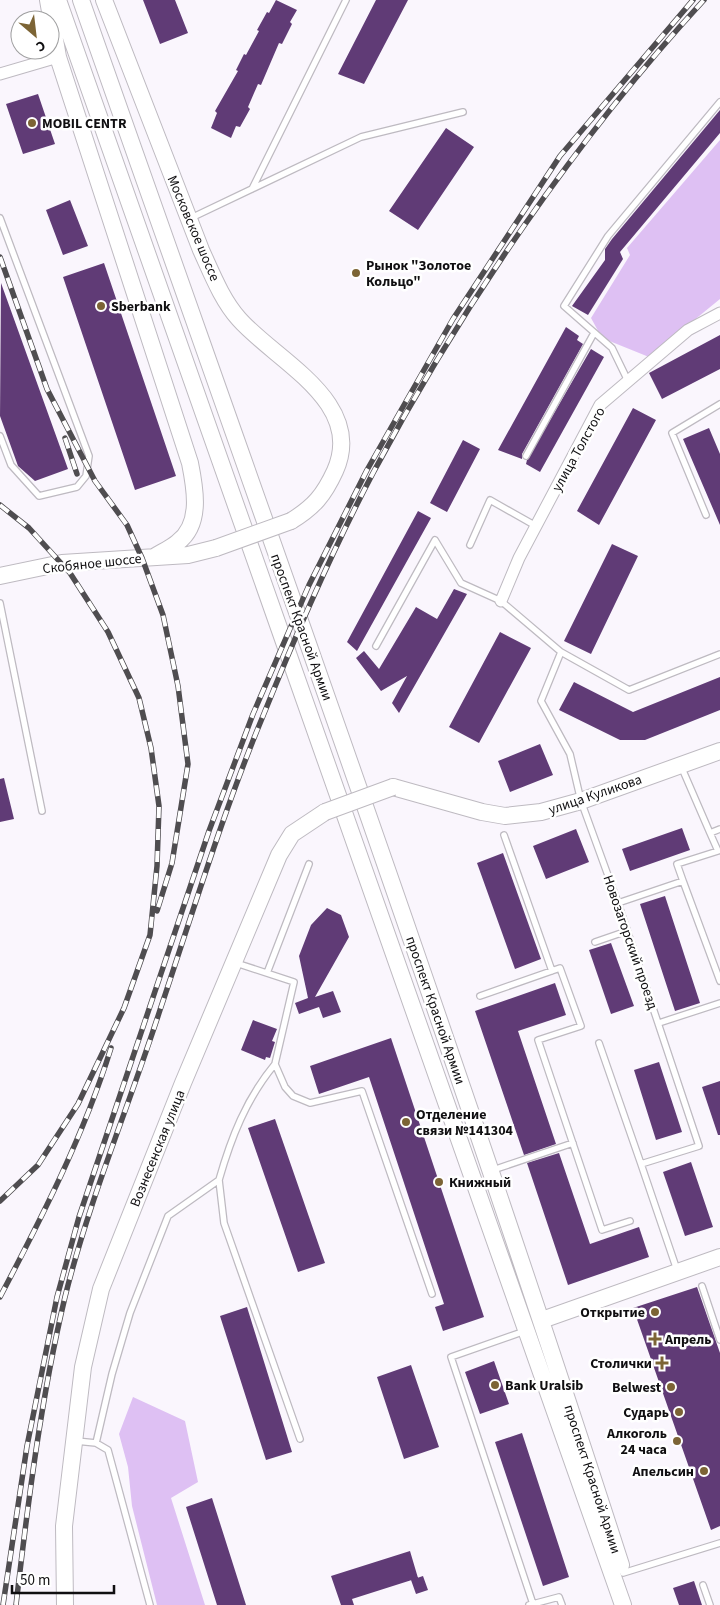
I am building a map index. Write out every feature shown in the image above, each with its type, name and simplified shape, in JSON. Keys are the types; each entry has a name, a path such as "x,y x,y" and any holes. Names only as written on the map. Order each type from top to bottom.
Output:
{"main road":[{"name":"проспект Красной Армии","path":"58,0 624,1605"},
{"name":"Московское шоссе","path":"81,0 228,418"},
{"name":"Московское шоссе","path":"104,0 189,219 219,290 238,318 262,343 300,372 322,394 336,418 341,440 338,464 328,486 313,507 291,521 216,548"},
{"path":"59,60 190,463 195,489 191,526 180,542 154,557"},
{"name":"проспект Красной Армии","path":"228,418 392,880 542,1320 634,1605"},
{"name":"Скобяное шоссе","path":"0,576 62,564 188,555 216,548"},
{"name":"улица Куликова","path":"410,793 505,816 541,812 581,801 720,751"},
{"name":"Вознесенская улица","path":"65,1605 64,1526 83,1367 102,1289 279,855 292,834 325,812 393,787 410,793"},
{"path":"542,1320 720,1257"}],"street":[{"path":"0,74 48,60"},
{"name":"улица Толстого","path":"502,601 519,558 600,405 688,330 720,313"}],"lane":[{"path":"252,189 346,0"},
{"path":"628,381 612,348 564,306 608,236 720,102"},
{"path":"189,219 361,137 462,112"},
{"path":"0,218 89,456 86,476 77,487 40,496 11,465 0,436"},
{"path":"526,456 594,333"},
{"path":"706,515 672,433 720,404"},
{"path":"470,544 490,500 536,526"},
{"path":"376,646 435,540 462,583 502,601 561,652 629,690 720,654"},
{"path":"0,603 42,811"},
{"name":"Новозагорский проезд","path":"561,652 541,701 570,754 581,801 628,931 699,1146 641,1164"},
{"path":"680,764 719,854 677,864 720,980"},
{"path":"710,833 720,829"},
{"path":"504,835 552,971"},
{"path":"267,973 310,864"},
{"path":"618,903 683,882"},
{"path":"595,942 628,931"},
{"path":"234,962 294,982 275,1064 259,1084 244,1110 229,1144 219,1180 224,1223 300,1439"},
{"path":"480,996 560,968 581,1026 538,1040 602,1230 630,1221"},
{"path":"659,1024 720,1003"},
{"path":"599,1043 677,1272"},
{"path":"275,1064 285,1087 294,1096 310,1103 362,1091 432,1294"},
{"path":"491,1171 573,1143"},
{"path":"96,1443 112,1374 130,1314 168,1216 219,1180"},
{"path":"702,1286 720,1340"},
{"path":"526,1330 451,1357 531,1604 559,1597 562,1605"},
{"path":"74,1441 96,1443 108,1450 150,1605"},
{"path":"623,1572 720,1543"},
{"path":"703,1585 710,1605"}],"shaded area":[{"path":"720,140 720,299 649,357 602,338 591,318 630,255 627,248"},
{"path":"133,1397 185,1421 198,1482 171,1498 205,1605 157,1605 132,1506 128,1467 119,1434"}],"building":[{"path":"143,0 175,0 188,33 160,44"},
{"path":"276,0 297,10 290,22 292,24 282,44 279,43 261,85 258,84 248,107 250,109 240,127 236,126 231,138 211,128 217,113 215,111 238,71 236,70 244,54 246,55 259,31 257,30"},
{"path":"376,0 408,0 364,84 338,74"},
{"path":"38,94 55,144 23,154 6,104"},
{"path":"720,110 720,133 620,252 623,259 588,315 572,306 605,260 605,249 612,239"},
{"path":"446,128 474,147 418,230 389,211"},
{"path":"70,200 88,246 63,255 46,210"},
{"path":"104,263 176,476 135,490 63,277"},
{"path":"1,283 68,469 35,481 18,466 0,416"},
{"path":"566,327 579,336 577,340 583,344 522,454 522,459 498,450"},
{"path":"720,335 720,369 662,399 649,373"},
{"path":"591,349 604,357 540,472 526,464 527,460"},
{"path":"633,408 656,420 599,525 577,511"},
{"path":"709,428 720,454 720,525 683,439"},
{"path":"463,440 480,449 447,512 430,503"},
{"path":"418,511 431,518 357,651 347,642"},
{"path":"612,544 638,556 591,654 564,641"},
{"path":"454,589 467,594 399,713 392,703 407,676 381,691 356,658 364,651 379,669 416,607 437,619"},
{"path":"500,632 531,648 479,743 449,727"},
{"path":"720,677 720,710 645,740 620,740 559,710 574,682 633,712"},
{"path":"540,744 553,775 510,792 498,761"},
{"path":"4,778 14,819 0,822 0,779"},
{"path":"682,828 690,850 630,871 622,849"},
{"path":"576,829 589,862 546,879 533,846"},
{"path":"503,853 541,959 515,969 477,863"},
{"path":"665,896 700,1003 675,1011 640,904"},
{"path":"327,908 341,915 349,937 315,997 333,991 341,1012 323,1018 319,1007 299,1014 295,1003 308,998 299,956 311,925"},
{"path":"611,943 634,1006 611,1014 589,950"},
{"path":"555,983 566,1015 518,1031 556,1144 524,1155 475,1011"},
{"path":"253,1020 277,1029 272,1041 275,1042 270,1058 266,1057 265,1060 241,1050"},
{"path":"391,1038 484,1317 443,1331 435,1307 444,1304 369,1077 319,1094 310,1066"},
{"path":"659,1062 682,1132 656,1140 634,1070"},
{"path":"720,1081 720,1135 718,1135 702,1087"},
{"path":"275,1119 325,1263 298,1272 248,1128"},
{"path":"559,1153 590,1244 639,1227 649,1257 568,1285 527,1163"},
{"path":"691,1162 713,1227 685,1236 663,1172"},
{"path":"697,1287 720,1353 720,1526 711,1530 633,1308"},
{"path":"247,1307 292,1452 266,1460 220,1316"},
{"path":"494,1361 509,1404 480,1414 465,1372"},
{"path":"411,1365 439,1447 404,1459 377,1377"},
{"path":"522,1433 569,1577 543,1586 495,1442"},
{"path":"212,1498 246,1605 217,1605 186,1507"},
{"path":"410,1551 418,1578 352,1599 354,1605 341,1605 331,1576"},
{"path":"423,1576 428,1590 416,1594 411,1580"},
{"path":"694,1581 702,1605 679,1605 673,1588"}],"railway":[{"path":"3,1605 27,1446 57,1297 79,1217 209,831 253,714 309,585 367,470 453,319 560,156 693,0"},
{"path":"16,1605 30,1489 42,1412 56,1335 75,1261 97,1189 148,1046 222,825 248,752 301,624 343,532 373,473 444,348 483,287 566,167 657,53 704,0"},
{"path":"0,257 47,389 95,481 127,525 142,558 163,615 178,686 188,764 172,863 157,911"},
{"path":"65,438 77,474"},
{"path":"0,505 29,528 70,573 108,632 139,698 151,748 159,806 157,866 150,935 124,1008 78,1104 38,1165 0,1201"},
{"path":"0,1297 75,1144 111,1048"}],"place":[{"name":"MOBIL CENTR","path":"32,123"},
{"name":"Рынок \"Золотое Кольцо\"","path":"356,273"},
{"name":"Sberbank","path":"101,306"},
{"name":"Отделение связи №141304","path":"406,1122"},
{"name":"Книжный","path":"439,1182"},
{"name":"Открытие","path":"655,1312"},
{"name":"Апрель","path":"655,1339"},
{"name":"Столички","path":"662,1363"},
{"name":"Bank Uralsib","path":"495,1385"},
{"name":"Belwest","path":"671,1387"},
{"name":"Сударь","path":"679,1412"},
{"name":"Алкоголь 24 часа","path":"677,1441"},
{"name":"Апельсин","path":"704,1471"}]}
